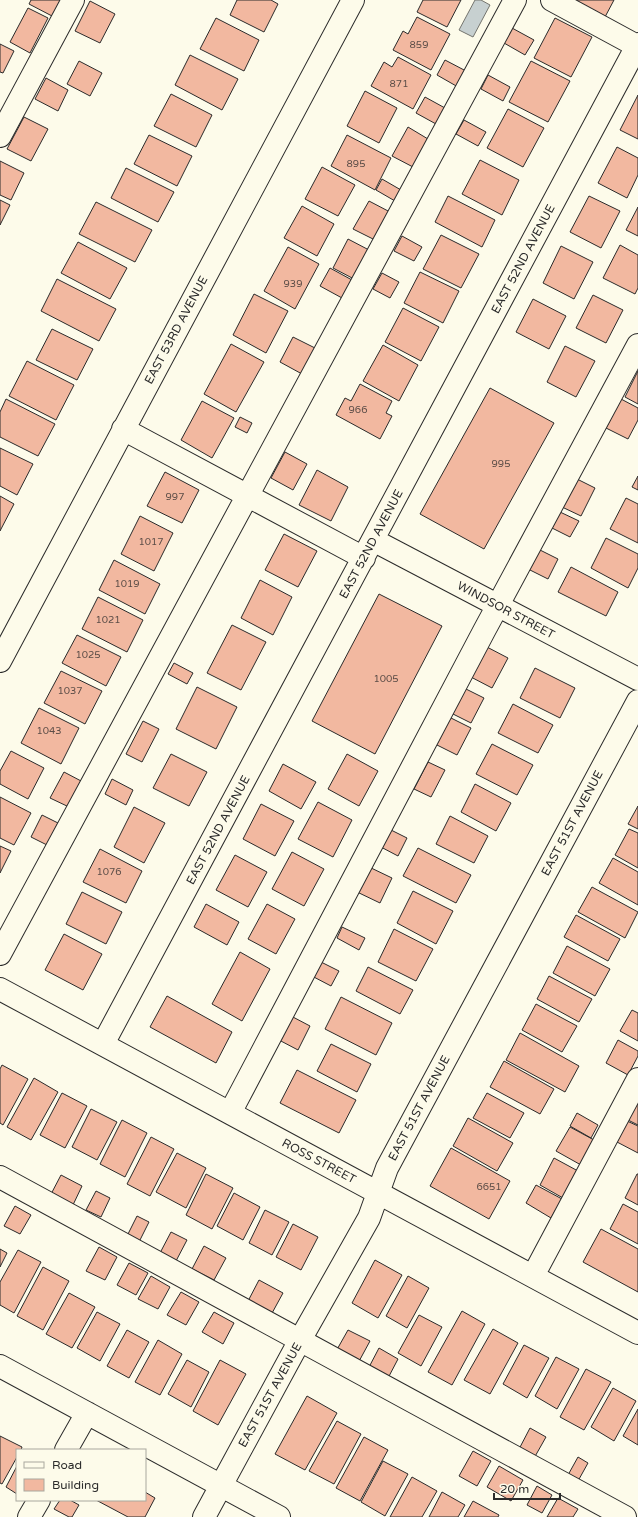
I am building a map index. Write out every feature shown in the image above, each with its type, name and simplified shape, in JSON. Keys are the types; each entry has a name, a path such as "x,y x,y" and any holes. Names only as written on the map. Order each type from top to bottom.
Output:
{"street":[{"path":"0,136 73,0"},
{"name":"EAST 53RD AVENUE","path":"0,661 353,0"},
{"path":"0,954 515,0"},
{"path":"552,0 638,45"},
{"name":"EAST 52ND AVENUE","path":"103,1044 638,45"},
{"path":"230,1113 638,345"},
{"name":"WINDSOR STREET","path":"123,429 248,496 498,606 638,680"},
{"name":"EAST 51ST AVENUE","path":"204,1517 300,1340 369,1218 391,1161 638,701"},
{"name":"ROSS STREET","path":"0,989 638,1333"},
{"path":"533,1276 638,1079"},
{"path":"0,1177 625,1517"},
{"path":"0,1366 279,1517"},
{"path":"67,1449 87,1413"},
{"path":"29,1517 38,1501"}],"shaded area":[{"path":"475,0 481,0 490,5 473,37 459,30"}],"building":[{"path":"31,0 61,0 52,16 29,4"},
{"path":"237,0 271,0 278,4 264,32 230,15"},
{"path":"423,0 461,0 447,27 417,12"},
{"path":"572,0 614,0 605,17"},
{"path":"90,1 115,14 100,43 75,31"},
{"path":"28,8 48,18 30,53 10,42"},
{"path":"417,17 450,34 431,70 393,50 403,31 408,34"},
{"path":"216,18 259,40 244,71 200,49"},
{"path":"555,18 592,37 571,77 534,58"},
{"path":"512,28 534,40 525,55 504,43"},
{"path":"0,44 14,51 3,73 0,72"},
{"path":"190,55 238,79 222,110 175,85"},
{"path":"398,57 431,75 413,109 371,86 384,62 392,67"},
{"path":"445,60 466,71 458,87 437,75"},
{"path":"79,61 102,73 90,96 67,84"},
{"path":"531,61 570,81 548,122 509,102"},
{"path":"488,75 510,87 503,101 481,89"},
{"path":"46,78 68,90 58,111 35,99"},
{"path":"365,91 397,108 379,143 347,126"},
{"path":"171,94 212,115 196,147 154,126"},
{"path":"638,95 638,139 620,130"},
{"path":"425,97 445,108 436,124 416,113"},
{"path":"508,109 544,128 523,167 487,148"},
{"path":"24,117 48,129 31,161 7,149"},
{"path":"464,120 486,132 478,146 456,134"},
{"path":"408,127 428,139 413,167 392,156"},
{"path":"149,135 192,156 177,186 134,164"},
{"path":"347,135 391,158 375,190 331,166"},
{"path":"617,147 638,158 638,175 627,198 598,183"},
{"path":"480,160 519,180 502,215 462,194"},
{"path":"0,161 24,173 11,200 0,195"},
{"path":"322,167 355,185 338,216 305,199"},
{"path":"126,168 174,192 158,222 111,198"},
{"path":"382,179 401,190 395,201 376,190"},
{"path":"448,196 495,220 482,247 435,222"},
{"path":"589,196 620,211 601,248 570,232"},
{"path":"0,200 10,205 0,225"},
{"path":"369,201 390,212 375,240 353,229"},
{"path":"96,202 152,230 135,262 79,234"},
{"path":"302,206 334,224 317,256 284,238"},
{"path":"638,207 638,236 626,230"},
{"path":"441,235 479,254 461,288 423,269"},
{"path":"402,236 422,247 414,261 394,251"},
{"path":"348,239 369,250 354,279 333,268"},
{"path":"78,242 127,268 110,299 61,273"},
{"path":"620,245 638,255 638,288 635,294 603,278"},
{"path":"561,246 593,262 574,299 543,283"},
{"path":"288,247 319,264 295,309 264,291"},
{"path":"330,268 352,280 342,298 320,286"},
{"path":"420,272 459,291 443,323 404,303"},
{"path":"382,273 399,282 390,298 373,289"},
{"path":"57,279 116,309 99,341 41,311"},
{"path":"254,294 288,311 266,353 233,335"},
{"path":"593,295 623,310 606,343 576,328"},
{"path":"533,299 566,316 549,349 516,332"},
{"path":"403,308 439,327 421,361 385,342"},
{"path":"52,329 93,349 77,380 36,360"},
{"path":"293,337 315,348 302,374 280,362"},
{"path":"231,344 264,362 236,412 204,394"},
{"path":"383,345 418,365 399,401 363,381"},
{"path":"565,346 595,361 576,397 547,382"},
{"path":"27,361 74,385 56,420 9,396"},
{"path":"638,371 638,404 625,397"},
{"path":"360,384 392,401 386,413 392,416 380,439 336,415 345,398 351,401"},
{"path":"490,388 554,423 484,549 420,514"},
{"path":"6,399 55,424 38,456 0,437 0,412"},
{"path":"621,399 638,408 638,420 628,439 606,428"},
{"path":"202,401 234,418 212,458 181,440"},
{"path":"240,417 252,423 247,433 235,427"},
{"path":"0,448 33,464 17,495 0,486"},
{"path":"285,452 307,464 293,490 271,478"},
{"path":"317,470 348,487 331,521 299,505"},
{"path":"165,472 199,490 182,523 147,506"},
{"path":"638,476 638,490 632,487"},
{"path":"577,479 595,488 581,516 562,507"},
{"path":"0,496 14,504 0,531"},
{"path":"626,498 638,504 638,543 610,529"},
{"path":"560,512 579,521 570,537 552,528"},
{"path":"140,516 173,533 154,571 121,554"},
{"path":"284,534 317,551 298,587 265,570"},
{"path":"606,538 638,554 638,568 628,588 591,568"},
{"path":"538,549 558,559 548,579 528,569"},
{"path":"114,560 160,584 145,614 99,590"},
{"path":"571,567 618,592 606,616 558,592"},
{"path":"260,580 292,597 273,635 241,618"},
{"path":"379,594 442,626 375,754 312,721"},
{"path":"98,597 143,620 127,652 82,629"},
{"path":"232,625 266,642 241,690 207,673"},
{"path":"77,635 121,657 106,686 62,663"},
{"path":"485,646 508,658 492,688 469,676"},
{"path":"174,663 193,673 187,684 168,674"},
{"path":"535,668 575,688 560,718 520,698"},
{"path":"61,671 102,691 85,724 44,703"},
{"path":"197,687 237,707 216,749 176,729"},
{"path":"464,688 484,698 471,723 451,713"},
{"path":"513,704 553,725 538,753 498,733"},
{"path":"39,708 79,728 61,764 21,743"},
{"path":"449,717 471,728 457,755 435,744"},
{"path":"143,721 159,729 142,762 126,754"},
{"path":"492,744 533,765 517,795 476,774"},
{"path":"11,751 44,768 28,799 0,784 0,771"},
{"path":"171,754 207,772 189,806 153,788"},
{"path":"347,754 378,771 359,806 328,789"},
{"path":"428,762 445,770 431,797 414,789"},
{"path":"283,764 316,782 301,809 269,791"},
{"path":"64,772 83,782 69,807 50,798"},
{"path":"112,779 133,790 126,805 105,794"},
{"path":"475,784 511,803 496,831 461,812"},
{"path":"0,797 31,813 14,845 0,838"},
{"path":"318,802 352,820 333,857 298,839"},
{"path":"261,804 294,821 275,856 243,839"},
{"path":"638,806 638,829 628,824"},
{"path":"134,807 165,823 144,863 114,847"},
{"path":"42,815 58,823 47,845 31,837"},
{"path":"450,816 488,836 474,863 436,844"},
{"path":"389,829 407,838 398,856 379,846"},
{"path":"629,829 638,833 638,868 615,855"},
{"path":"0,846 11,851 0,873"},
{"path":"418,848 471,875 456,903 403,876"},
{"path":"100,849 142,871 126,903 83,882"},
{"path":"292,852 324,869 304,906 272,889"},
{"path":"235,855 267,872 248,907 216,890"},
{"path":"613,858 638,872 638,905 599,883"},
{"path":"367,866 392,878 380,903 355,891"},
{"path":"592,887 638,912 625,938 578,912"},
{"path":"413,891 453,911 436,944 397,923"},
{"path":"82,892 122,912 106,944 66,924"},
{"path":"206,904 239,922 227,945 194,927"},
{"path":"267,904 295,919 276,954 248,939"},
{"path":"576,915 620,939 608,961 564,937"},
{"path":"342,927 365,938 359,950 337,938"},
{"path":"394,929 433,949 416,981 378,962"},
{"path":"64,934 102,954 83,990 45,970"},
{"path":"567,946 610,969 595,996 553,973"},
{"path":"240,952 270,969 242,1021 212,1004"},
{"path":"317,960 339,971 331,986 310,975"},
{"path":"368,967 413,990 400,1014 356,991"},
{"path":"549,976 592,999 579,1022 537,999"},
{"path":"167,996 232,1032 216,1063 150,1027"},
{"path":"341,997 392,1023 376,1055 325,1029"},
{"path":"536,1004 577,1026 562,1052 522,1030"},
{"path":"632,1010 638,1013 638,1041 620,1031"},
{"path":"291,1016 310,1026 298,1050 279,1040"},
{"path":"520,1033 579,1066 565,1092 506,1060"},
{"path":"618,1040 638,1051 638,1056 628,1075 606,1063"},
{"path":"331,1044 371,1064 357,1092 317,1071"},
{"path":"504,1061 554,1089 540,1114 490,1087"},
{"path":"2,1065 28,1079 3,1125 0,1123 0,1069"},
{"path":"297,1070 356,1100 339,1133 280,1103"},
{"path":"34,1078 58,1092 31,1140 7,1127"},
{"path":"62,1093 87,1106 65,1148 40,1135"},
{"path":"487,1093 524,1113 510,1138 473,1118"},
{"path":"638,1101 638,1125 628,1120"},
{"path":"91,1109 117,1122 97,1160 72,1147"},
{"path":"577,1113 598,1125 591,1138 570,1126"},
{"path":"468,1118 513,1143 497,1171 453,1146"},
{"path":"122,1120 147,1133 125,1177 100,1164"},
{"path":"627,1121 638,1126 638,1153 617,1142"},
{"path":"570,1127 594,1140 581,1165 556,1151"},
{"path":"151,1137 174,1149 150,1196 127,1184"},
{"path":"451,1148 510,1181 489,1219 430,1186"},
{"path":"177,1153 206,1168 186,1208 156,1192"},
{"path":"554,1158 578,1171 563,1198 540,1185"},
{"path":"206,1174 233,1188 212,1229 186,1215"},
{"path":"638,1174 638,1205 625,1198"},
{"path":"61,1175 82,1186 72,1207 50,1196"},
{"path":"536,1185 562,1199 551,1218 526,1203"},
{"path":"96,1191 110,1198 101,1217 86,1210"},
{"path":"234,1193 260,1207 243,1240 217,1226"},
{"path":"623,1204 638,1212 638,1244 610,1229"},
{"path":"15,1206 31,1215 20,1234 4,1226"},
{"path":"265,1210 289,1222 272,1255 249,1243"},
{"path":"137,1216 149,1222 139,1242 127,1236"},
{"path":"293,1224 318,1237 301,1270 276,1257"},
{"path":"601,1229 638,1249 638,1292 583,1262"},
{"path":"171,1232 187,1240 176,1261 160,1253"},
{"path":"204,1246 226,1258 214,1280 192,1269"},
{"path":"99,1247 117,1257 105,1280 86,1271"},
{"path":"0,1249 7,1253 0,1267"},
{"path":"18,1250 41,1262 14,1313 0,1305 0,1282"},
{"path":"375,1260 402,1275 378,1318 352,1303"},
{"path":"129,1263 148,1273 136,1295 117,1285"},
{"path":"43,1267 69,1281 43,1330 17,1316"},
{"path":"151,1276 170,1287 158,1309 138,1299"},
{"path":"408,1276 429,1288 407,1328 386,1316"},
{"path":"259,1280 283,1293 271,1315 247,1303"},
{"path":"181,1292 199,1302 186,1325 167,1315"},
{"path":"69,1293 95,1307 72,1348 46,1334"},
{"path":"462,1311 485,1324 452,1385 428,1372"},
{"path":"97,1312 120,1324 100,1361 77,1348"},
{"path":"214,1312 234,1323 223,1344 202,1332"},
{"path":"419,1315 442,1327 421,1366 398,1353"},
{"path":"493,1329 518,1343 490,1394 464,1380"},
{"path":"127,1330 149,1342 129,1378 107,1366"},
{"path":"348,1330 370,1341 357,1365 335,1353"},
{"path":"158,1340 182,1354 160,1395 135,1382"},
{"path":"524,1345 549,1358 527,1398 503,1384"},
{"path":"379,1348 398,1359 387,1380 368,1369"},
{"path":"556,1357 579,1369 557,1409 535,1396"},
{"path":"187,1360 209,1372 191,1407 168,1394"},
{"path":"220,1360 246,1374 218,1425 193,1411"},
{"path":"586,1369 611,1382 584,1430 560,1417"},
{"path":"613,1388 636,1401 614,1441 591,1427"},
{"path":"307,1396 337,1413 305,1470 275,1454"},
{"path":"638,1409 638,1445 623,1436"},
{"path":"337,1421 361,1434 334,1484 309,1471"},
{"path":"530,1428 546,1437 533,1460 518,1451"},
{"path":"0,1436 22,1447 21,1449 16,1449 16,1459 2,1484 0,1483"},
{"path":"364,1437 388,1450 360,1501 336,1488"},
{"path":"473,1451 491,1461 477,1486 459,1476"},
{"path":"578,1457 588,1463 578,1481 568,1475"},
{"path":"383,1461 408,1474 385,1516 361,1502"},
{"path":"499,1466 523,1480 511,1501 487,1487"},
{"path":"16,1468 16,1493 6,1487"},
{"path":"412,1477 437,1491 422,1517 390,1517"},
{"path":"537,1486 552,1495 542,1513 527,1505"},
{"path":"442,1492 465,1505 458,1517 429,1517"},
{"path":"146,1493 155,1498 145,1517 128,1517 98,1501 146,1501"},
{"path":"558,1498 578,1509 573,1517 547,1517"},
{"path":"59,1501 72,1501 79,1505 72,1517 69,1517 54,1509"},
{"path":"473,1501 499,1515 498,1517 464,1517"}]}
